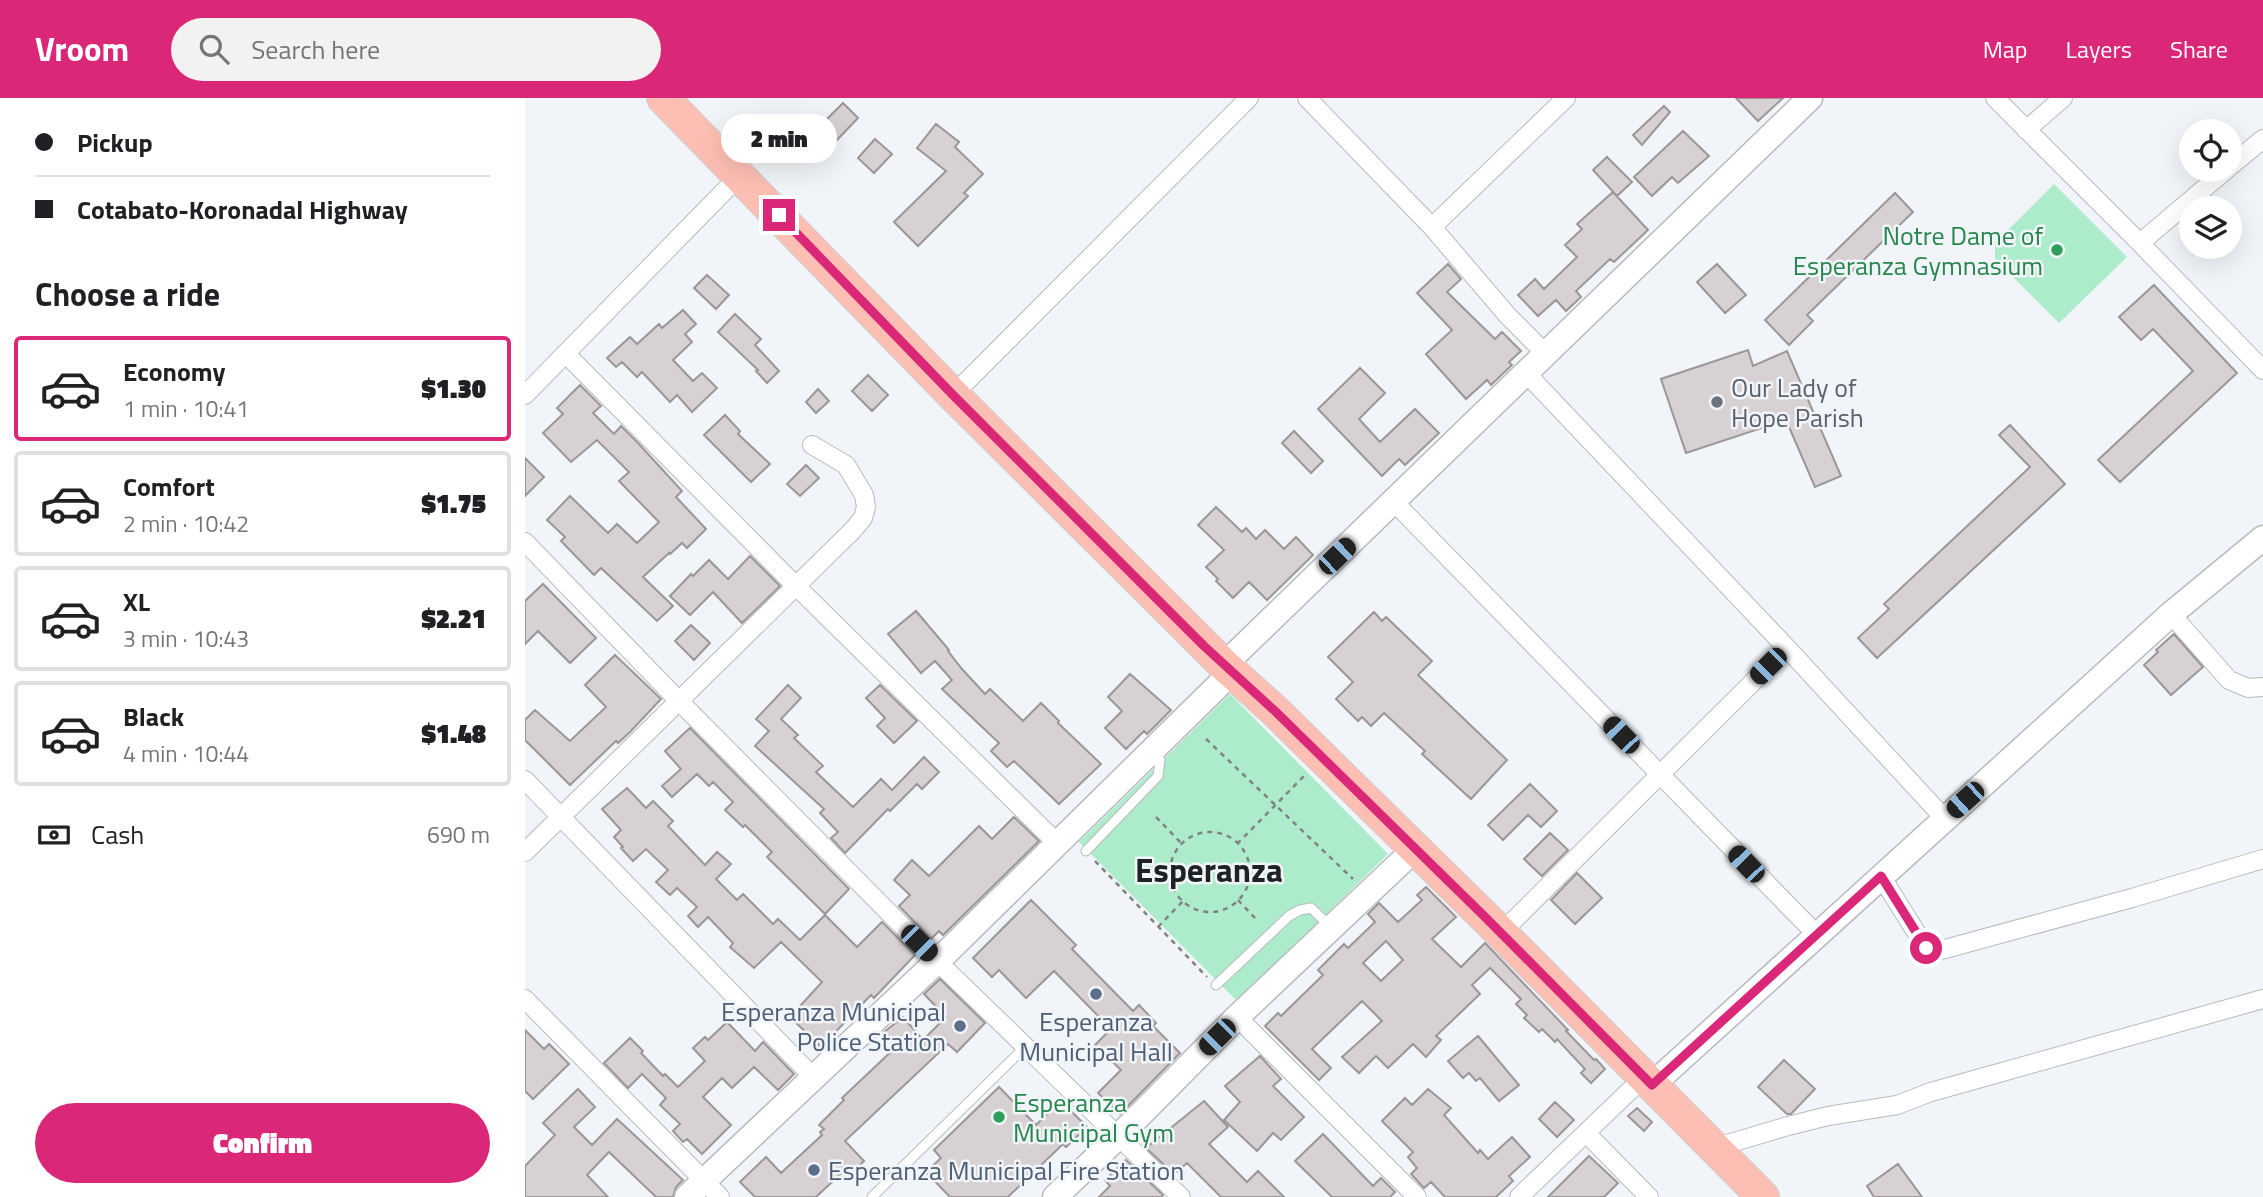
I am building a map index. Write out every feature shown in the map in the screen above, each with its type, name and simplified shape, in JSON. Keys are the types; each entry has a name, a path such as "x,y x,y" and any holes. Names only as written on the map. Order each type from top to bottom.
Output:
{"highway":[{"path":"663,98 953,395 1228,669 1501,933 1763,1197"}],"street":[{"path":"953,395 1249,98"},
{"path":"1307,98 1432,227 1508,316 1545,353"},
{"path":"1432,227 1566,98"},
{"path":"525,999 704,1191 814,1078 1058,844 1393,501 1810,98"},
{"path":"1995,98 2263,370"},
{"path":"2026,130 2063,98"},
{"path":"2242,156 2263,139"},
{"path":"525,395 740,175"},
{"path":"2140,243 2212,182"},
{"path":"567,355 1058,844"},
{"path":"1525,372 1944,818"},
{"path":"525,852 863,518 866,507 864,495 846,465 812,445"},
{"path":"1393,501 1817,935"},
{"path":"1519,1197 1587,1134 1817,935 2171,614 2263,538"},
{"path":"525,542 678,701 937,961 1181,1197"},
{"path":"2171,614 2229,680 2248,688 2263,687"},
{"path":"1501,933 1787,648"},
{"path":"525,780 814,1078"},
{"path":"1055,1197 1237,1017 1415,849"},
{"path":"1881,876 1926,948 1934,953 2263,859"},
{"path":"1714,1148 1828,1116 1897,1105 1931,1092 2263,999"},
{"path":"1237,1017 1417,1197"},
{"path":"1587,1134 1649,1197"}],"lane":[{"path":"1086,850 1158,776 1160,760 1151,750"},
{"path":"1216,985 1289,916 1300,910 1311,908 1332,927"},
{"path":"872,1197 1025,1047"}],"path":[{"path":"1206,739 1353,880"},
{"path":"1237,844 1321,758"},
{"path":"1156,817 1182,844"},
{"path":"1210,833 1229,838 1237,844 1248,862 1250,872 1244,892 1238,900 1228,908 1204,912 1182,901 1172,886 1170,868 1176,851 1182,844 1190,838 1210,833"},
{"path":"1086,850 1157,927 1216,985"},
{"path":"1238,900 1255,918"},
{"path":"1157,927 1182,901"}],"green space":[{"name":"Notre Dame of Esperanza Gymnasium","path":"2054,184 2127,257 2059,323 1995,259 1995,243"},
{"path":"1230,694 1388,854 1237,1001 1079,842"}],"building":[{"path":"1736,98 1783,98 1758,121"},
{"path":"843,103 858,118 835,142 819,127"},
{"path":"1664,106 1670,112 1642,145 1633,135"},
{"path":"936,124 959,142 955,147 983,174 964,193 968,196 918,246 894,222 946,171 917,148"},
{"path":"1683,131 1709,156 1678,183 1672,177 1652,196 1634,177"},
{"path":"875,139 892,154 874,173 858,158"},
{"path":"1607,157 1632,182 1617,196 1593,170"},
{"path":"1613,192 1648,230 1614,262 1610,259 1576,291 1581,297 1566,311 1556,300 1538,316 1518,295 1535,279 1544,289 1577,257 1565,245 1582,229 1577,224"},
{"path":"1895,193 1913,212 1807,315 1813,321 1789,345 1765,320"},
{"path":"1448,264 1461,279 1447,292 1495,339 1502,332 1521,351 1509,362 1512,365 1491,385 1487,380 1466,399 1426,354 1452,330 1417,293"},
{"path":"1717,264 1746,295 1725,313 1697,282"},
{"path":"707,275 729,295 716,309 694,288"},
{"path":"2154,285 2237,373 2120,482 2098,460 2193,371 2153,329 2141,340 2119,317"},
{"path":"683,310 696,324 685,334 692,342 673,360 693,381 702,373 717,388 692,412 677,395 670,402 642,372 637,377 622,362 616,367 607,358 630,337 637,344 659,324 662,328"},
{"path":"735,314 761,339 755,345 779,371 767,383 756,371 758,370 718,332"},
{"name":"Our Lady of Hope Parish","path":"1748,350 1753,366 1787,351 1841,476 1815,487 1786,420 1686,453 1661,379"},
{"path":"1360,368 1385,393 1359,419 1380,442 1415,409 1439,433 1405,465 1399,459 1382,476 1318,409"},
{"path":"868,375 888,395 872,411 852,391"},
{"path":"580,385 601,406 593,413 614,434 621,426 638,443 682,491 676,497 706,529 687,548 682,543 643,577 673,606 657,621 601,568 594,575 561,541 565,537 547,520 570,496 608,533 617,524 637,543 659,522 619,481 629,472 597,440 571,462 543,433 563,414 557,408"},
{"path":"818,389 829,401 816,413 806,402"},
{"path":"725,415 740,431 738,434 770,464 751,482 704,435"},
{"path":"2010,425 2065,484 1877,658 1858,638 1889,609 1884,604 2030,467 1999,435"},
{"path":"1294,431 1323,461 1311,473 1282,443"},
{"path":"525,458 544,477 525,496"},
{"path":"806,465 819,478 800,496 787,484"},
{"path":"1216,507 1242,532 1246,528 1256,539 1265,530 1284,549 1296,537 1313,555 1267,600 1249,582 1233,598 1206,567 1224,550 1198,525"},
{"path":"750,556 780,586 742,623 713,592 690,615 670,596 709,560 728,579"},
{"path":"543,584 596,638 570,663 538,631 525,644 525,601"},
{"path":"916,611 985,694 990,689 1023,721 1041,703 1101,764 1059,804 1014,761 1007,767 991,751 999,743 942,689 952,680 935,661 921,673 888,634"},
{"path":"1374,612 1382,621 1386,617 1432,661 1418,675 1507,760 1471,799 1422,754 1425,751 1384,713 1371,726 1362,717 1358,721 1336,699 1353,682 1328,657"},
{"path":"691,625 710,643 694,660 675,641"},
{"path":"2174,634 2203,667 2171,695 2144,665"},
{"path":"615,655 661,699 630,732 618,743 616,741 570,785 525,740 525,720 535,710 570,741 606,707 585,685"},
{"path":"1130,674 1171,710 1147,734 1144,731 1126,749 1105,728 1122,711 1108,697"},
{"path":"788,685 801,698 781,719 798,735 794,738 823,766 816,772 853,807 881,779 892,790 924,757 939,772 922,789 917,784 845,853 831,838 838,832 820,813 824,809 755,746 769,731 756,719"},
{"path":"880,685 917,721 894,743 877,726 885,718 866,698"},
{"path":"690,728 849,889 825,914 767,857 772,852 745,825 743,827 725,810 733,802 713,782 709,786 697,774 672,797 662,786 681,769 665,751"},
{"path":"1530,784 1557,811 1541,827 1528,815 1503,840 1488,825"},
{"path":"627,788 646,808 653,801 673,821 668,826 705,865 717,852 731,864 716,879 737,900 743,894 773,924 778,919 800,940 825,915 857,947 882,922 915,955 874,998 871,995 821,1047 790,1017 822,982 781,942 754,968 730,947 733,943 708,917 698,927 688,916 697,907 677,888 670,895 656,882 668,870 646,849 633,861 621,848 623,847 614,837 621,830 602,809"},
{"path":"1014,817 1039,841 943,935 939,931 931,939 899,906 910,895 894,880 912,860 929,876 979,826 992,839"},
{"path":"1550,833 1568,850 1542,876 1524,859"},
{"path":"1577,873 1602,898 1575,924 1551,900"},
{"path":"1426,887 1456,917 1432,939 1461,967 1485,943 1568,1030 1566,1031 1596,1059 1605,1069 1591,1083 1581,1073 1585,1069 1557,1039 1555,1042 1542,1029 1539,1032 1524,1018 1527,1015 1516,1004 1521,999 1490,968 1472,985 1480,994 1436,1036 1441,1040 1426,1057 1413,1044 1388,1068 1376,1056 1359,1073 1342,1057 1382,1021 1362,1001 1312,1049 1331,1068 1319,1080 1265,1026 1278,1013 1281,1016 1323,975 1318,970 1344,944 1348,948 1375,922 1368,914 1379,903 1398,922 1422,900 1417,895","holes":["1386,941 1403,960 1381,981 1363,963"]},
{"path":"1031,900 1076,945 1072,949 1133,1011 1139,1005 1156,1023 1153,1026 1180,1053 1120,1114 1098,1093 1121,1070 1095,1045 1111,1029 1054,971 1026,998 999,970 992,977 973,958"},
{"path":"940,979 985,1023 957,1052 948,1044 845,1141 864,1161 851,1174 846,1169 816,1197 755,1197 740,1182 766,1157 781,1173 822,1135 820,1132 824,1129 819,1125 844,1100 842,1098 897,1046 884,1032 903,1017 923,1040 946,1017 924,994"},
{"path":"727,1022 755,1051 763,1042 794,1074 778,1090 754,1067 732,1088 722,1078 703,1097 731,1125 702,1154 687,1139 683,1142 673,1131 680,1124 660,1105 666,1098 642,1074 628,1088 604,1063 630,1038 663,1076 665,1074 678,1087 705,1061 693,1048 705,1037 708,1040"},
{"path":"525,1030 544,1049 549,1044 569,1064 533,1099 525,1091"},
{"path":"1478,1036 1519,1085 1499,1101 1480,1078 1476,1081 1469,1073 1463,1078 1448,1061"},
{"path":"1260,1056 1281,1079 1273,1086 1304,1117 1281,1140 1273,1133 1257,1151 1224,1120 1240,1102 1225,1086"},
{"path":"1784,1060 1815,1089 1791,1114 1787,1114 1758,1087"},
{"name":"Esperanza Municipal Gym","path":"999,1087 1036,1125 1061,1101 1087,1127 1066,1147 1063,1144 1008,1197 950,1197 926,1172 941,1158 934,1150"},
{"path":"578,1089 595,1107 574,1127 592,1145 617,1119 683,1180 676,1187 673,1197 656,1197 609,1152 587,1175 608,1197 525,1197 525,1166 555,1135 543,1123"},
{"path":"1428,1089 1451,1108 1444,1115 1478,1153 1480,1150 1488,1159 1512,1137 1530,1157 1509,1176 1513,1181 1496,1197 1445,1197 1431,1182 1424,1188 1411,1174 1417,1168 1408,1157 1413,1152 1382,1121 1405,1098 1412,1105"},
{"path":"1204,1101 1228,1127 1209,1144 1247,1182 1258,1171 1284,1197 1221,1197 1187,1163 1174,1174 1146,1148"},
{"path":"1555,1102 1574,1120 1557,1137 1539,1119"},
{"path":"1637,1108 1652,1122 1644,1131 1628,1116"},
{"path":"1323,1134 1373,1186 1381,1178 1395,1192 1390,1197 1332,1197 1295,1161"},
{"path":"1589,1156 1618,1183 1604,1197 1548,1197"},
{"path":"1126,1160 1163,1195 1161,1197 1099,1197 1110,1186 1105,1180"},
{"path":"1898,1164 1922,1197 1874,1197 1867,1186"}],"place":[{"name":"Notre Dame of Esperanza Gymnasium","path":"2057,250"},
{"name":"Our Lady of Hope Parish","path":"1717,402"},
{"name":"Esperanza Municipal Hall","path":"1096,994"},
{"name":"Esperanza Municipal Police Station","path":"960,1026"},
{"name":"Esperanza Municipal Gym","path":"999,1117"},
{"name":"Esperanza Municipal Fire Station","path":"814,1170"}],"district":[{"name":"Esperanza","path":"1209,870"}],"route":[{"path":"779,215 953,395 1204,646 1276,712 1652,1085 1881,876 1926,948"}]}
